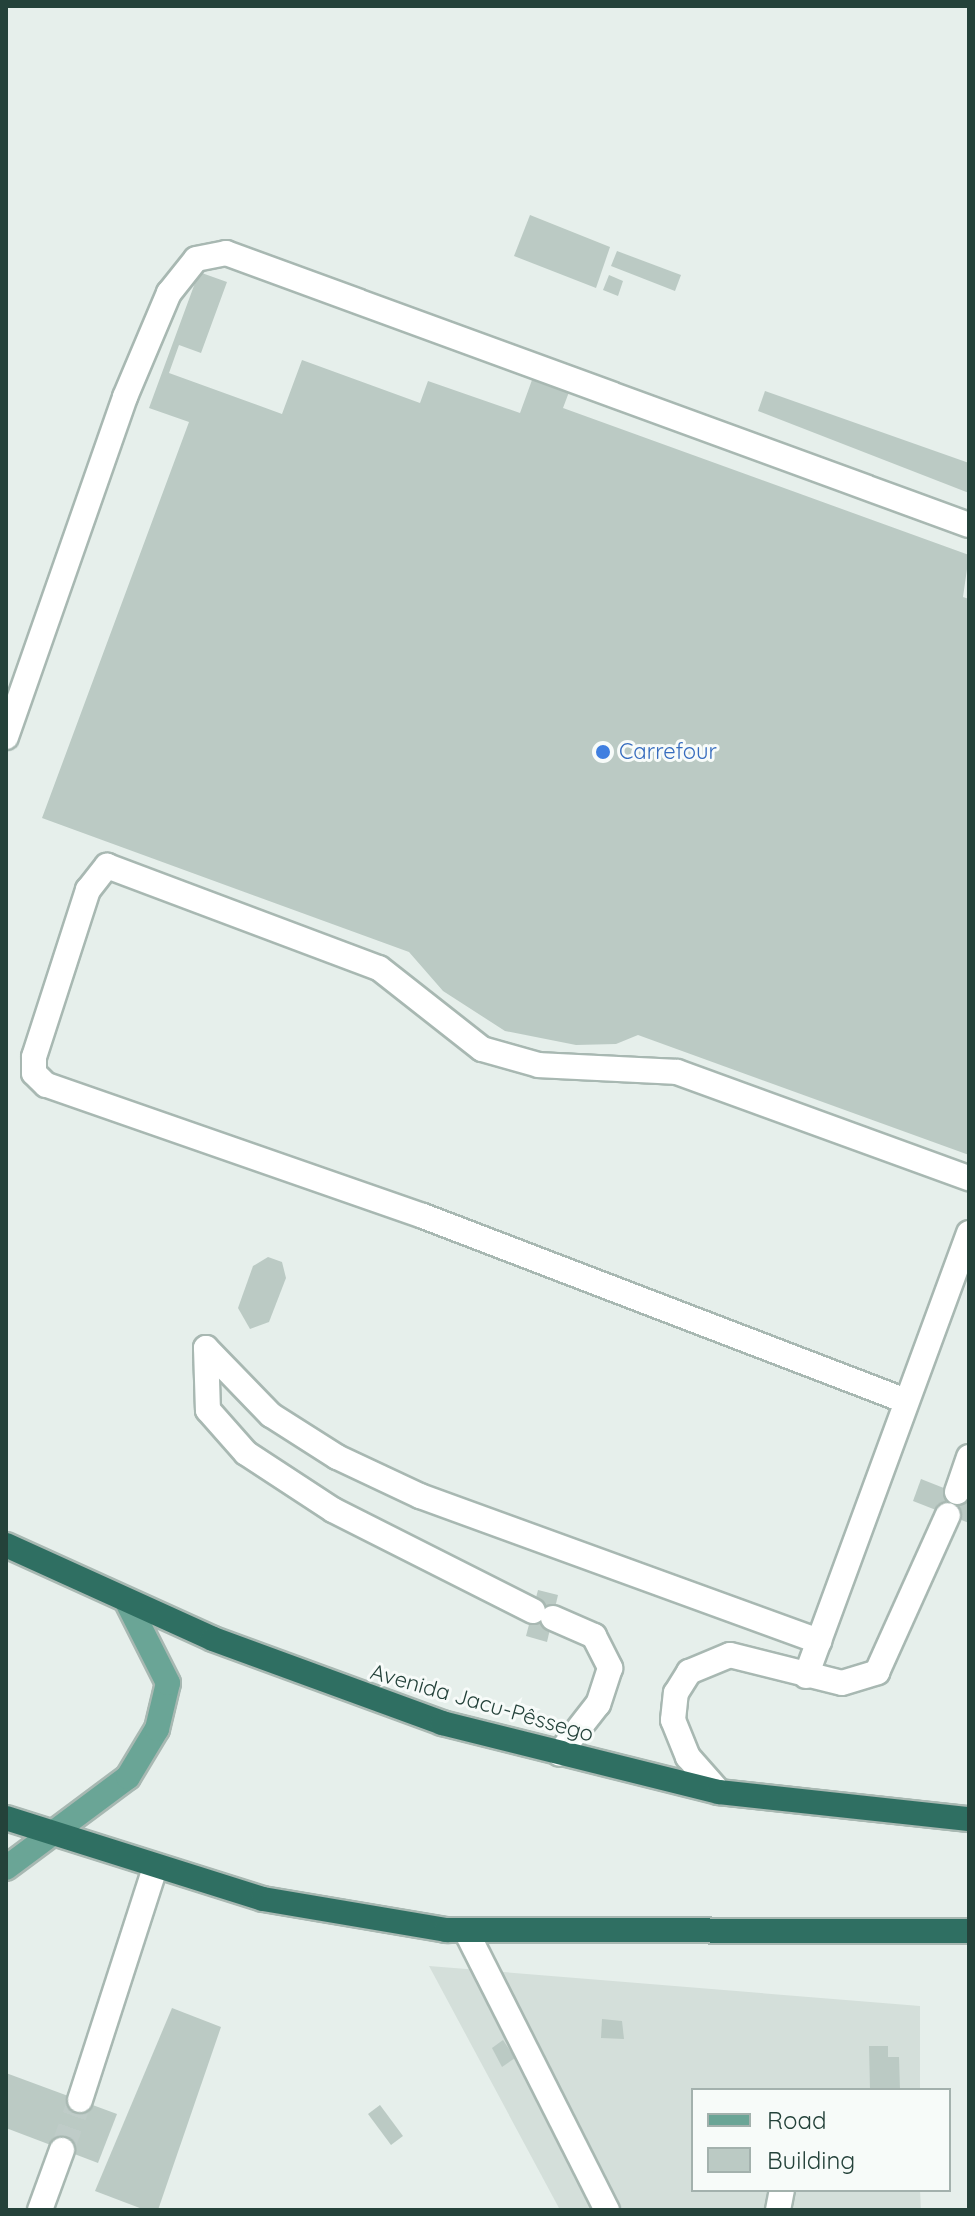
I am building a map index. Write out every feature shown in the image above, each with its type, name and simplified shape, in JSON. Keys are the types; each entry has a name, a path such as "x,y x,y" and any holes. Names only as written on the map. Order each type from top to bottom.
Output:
{"highway":[{"name":"Avenida Jacu-Pêssego","path":"6,1545 127,1602 359,1695 559,1754 719,1792 969,1819"},
{"path":"6,1818 46,1834 263,1899 466,1931 969,1931"}],"main road":[{"path":"6,1868 46,1834 128,1777 167,1703 163,1666 127,1602"}],"lane":[{"path":"6,737 125,397 169,293 196,259 226,253 969,525"},
{"path":"906,1401 423,1216 46,1085 32,1066 88,890 107,866 379,968 482,1049 539,1065 677,1072 969,1178"},
{"path":"806,1676 969,1233"},
{"path":"559,1754 598,1704 610,1668 594,1636 333,1510 246,1453 208,1410 206,1348 271,1415 351,1464 420,1496 819,1641"},
{"path":"957,1492 969,1457"},
{"path":"719,1792 688,1757 673,1720 676,1693 689,1672 730,1655 806,1676 858,1682 885,1663 948,1515"},
{"path":"80,2100 155,1868"},
{"path":"466,1931 607,2210"},
{"path":"40,2210 62,2150"}],"shaded area":[{"path":"429,1966 920,2006 920,2088 691,2088 691,2192 920,2192 921,2210 560,2210"}],"building":[{"path":"530,215 610,247 596,288 514,256"},
{"path":"617,251 681,275 675,291 611,266"},
{"path":"199,272 227,282 201,353 179,345 169,373 282,414 302,360 420,403 428,381 520,413 532,380 569,392 563,408 969,555 963,597 969,599 969,1155 638,1035 616,1044 576,1045 505,1031 443,991 409,952 42,818 189,422 149,408"},
{"path":"609,275 623,281 618,296 603,290"},
{"path":"765,391 969,463 969,493 758,411"},
{"path":"268,1257 282,1262 286,1278 269,1322 250,1329 238,1308 253,1266"},
{"path":"921,1479 969,1498 969,1523 913,1501"},
{"path":"538,1590 558,1595 547,1642 526,1636"},
{"path":"172,2008 221,2027 158,2210 145,2210 95,2191"},
{"path":"602,2019 622,2021 624,2039 601,2038"},
{"path":"503,2040 515,2058 502,2067 492,2048"},
{"path":"869,2046 888,2046 888,2057 899,2057 900,2088 870,2088"},
{"path":"6,2073 117,2114 98,2163 6,2128"},
{"path":"380,2105 403,2136 391,2145 368,2114"}],"tunnel":[{"path":"62,2150 80,2100"}],"place":[{"name":"Carrefour","path":"603,752"}]}
